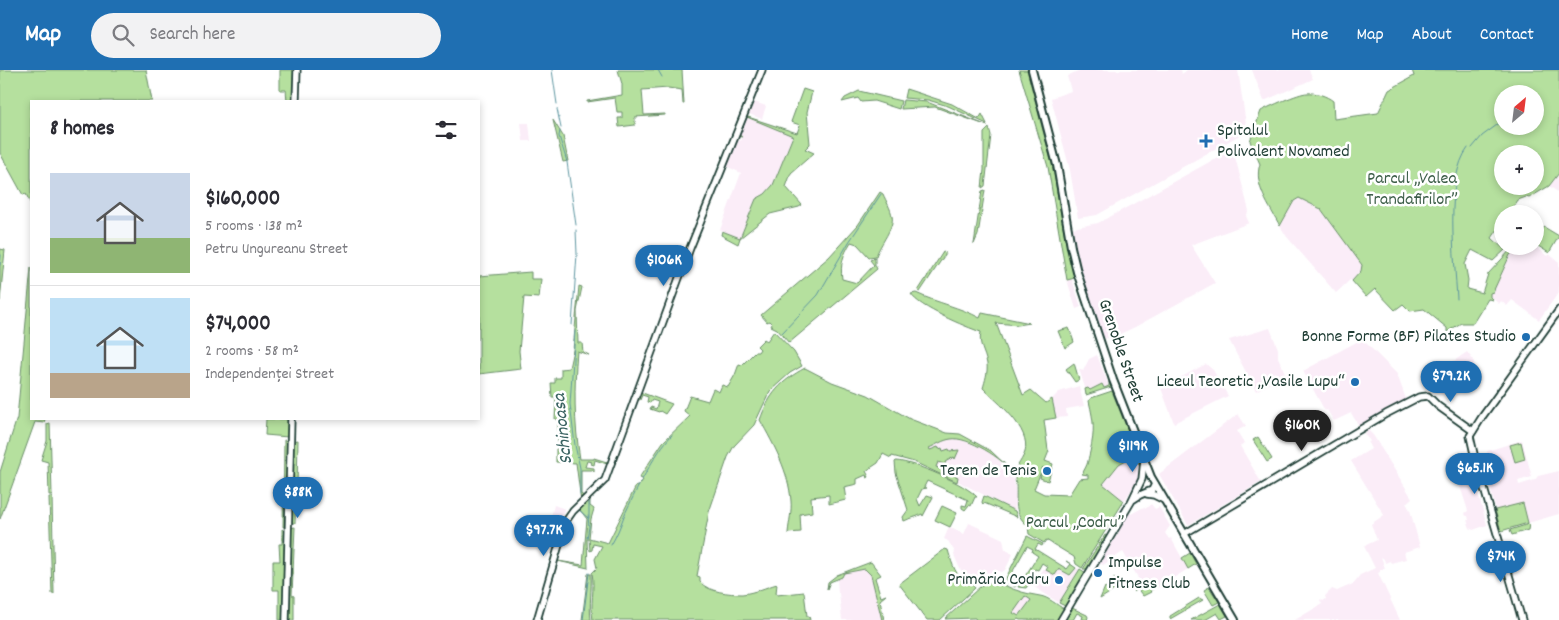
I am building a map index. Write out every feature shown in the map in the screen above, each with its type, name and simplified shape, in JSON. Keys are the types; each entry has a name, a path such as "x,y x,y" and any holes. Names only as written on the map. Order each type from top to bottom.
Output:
{"main road":[{"name":"Grenoble Street","path":"1032,70 1057,165 1077,272 1113,380 1154,482 1235,620"}],"street":[{"path":"296,100 297,70"},
{"path":"537,620 566,521 575,509 605,480 684,266 762,70"},
{"path":"1522,620 1470,436 1472,430 1559,310"},
{"path":"1184,534 1386,414 1421,396 1428,396 1438,406 1472,430"},
{"path":"286,620 291,420"},
{"path":"1141,491 1144,460"},
{"path":"1061,620 1131,502 1141,491 1148,479 1154,482 1152,490 1141,491"},
{"path":"1141,491 1164,500"}],"shaded area":[{"path":"1080,70 1181,70 1182,74 1187,70 1238,70 1247,131 1097,215 1078,218 1070,170 1051,98 1071,91 1067,76"},
{"path":"1252,70 1309,70 1313,79 1264,101"},
{"path":"754,102 766,106 762,119 749,114"},
{"path":"746,117 793,135 773,185 765,194 756,199 740,238 720,230 741,173 726,166 736,141 742,140 742,137 739,135"},
{"path":"521,123 529,123 531,141 523,141"},
{"path":"1233,149 1249,211 1246,216 1249,223 1191,245 1215,283 1135,327 1118,335 1103,339 1081,273 1072,228 1098,223"},
{"path":"1559,173 1559,193 1549,186"},
{"path":"1299,198 1321,209 1362,265 1361,271 1352,281 1350,280 1336,293 1287,237 1280,226 1294,201"},
{"path":"1544,254 1547,256 1549,254 1559,262 1559,292 1539,320 1512,300 1507,306 1501,301 1499,304 1489,295 1493,291 1510,255"},
{"path":"1072,279 1081,307 1076,309 1067,280"},
{"path":"1270,328 1278,349 1278,357 1286,375 1256,391 1229,340"},
{"name":"Liceul Teoretic „Vasile Lupu“","path":"1362,339 1397,374 1406,399 1359,426 1351,413 1334,421 1327,410 1325,411 1303,371"},
{"path":"1467,352 1474,361 1474,372 1441,394 1429,378"},
{"path":"1097,355 1109,386 1103,388 1102,384 1087,394 1079,369 1083,371 1089,359"},
{"path":"1206,364 1213,370 1228,396 1174,423 1161,388"},
{"path":"1079,386 1084,406 1066,409 1067,417 1056,418 1052,399 1059,392"},
{"path":"1238,414 1246,426 1237,431 1244,443 1240,446 1261,482 1188,525 1159,474"},
{"path":"1368,430 1412,498 1406,503 1410,510 1420,547 1404,552 1406,559 1391,563 1390,561 1385,563 1381,557 1385,568 1378,573 1400,620 1295,620 1322,604 1320,600 1326,599 1325,596 1332,589 1337,591 1353,584 1360,575 1375,568 1364,546 1377,540 1371,524 1384,515 1351,461 1371,449 1368,443 1370,441 1364,434"},
{"path":"952,436 982,448 1013,473 1016,496 1015,511 942,473 902,458"},
{"path":"1522,440 1532,477 1518,481 1519,485 1535,480 1538,476 1559,471 1559,514 1528,523 1523,503 1496,510 1483,462 1483,455 1488,454 1487,451"},
{"path":"1136,455 1141,469 1139,478 1124,501 1103,485 1119,464"},
{"path":"1474,479 1487,525 1473,530 1470,528 1467,520 1469,520 1468,516 1465,513 1468,511 1459,483"},
{"path":"1151,504 1155,509 1159,507 1170,526 1165,533 1169,539 1171,538 1188,569 1154,590 1148,581 1140,585 1123,552 1103,565 1099,563 1119,532 1118,530 1129,512 1131,514 1144,507 1145,509"},
{"path":"554,505 565,509 562,520 551,517"},
{"path":"969,523 1003,539 1005,549 1013,554 1005,570 1002,572 994,570 987,577 977,580 966,577 960,569 954,555 955,552 948,541 944,539 949,527 964,534"},
{"path":"1044,568 1055,575 1058,569 1070,575 1076,568 1080,569 1059,603 1033,586"},
{"path":"865,569 871,575 882,620 842,620 837,579 842,577 844,573"},
{"path":"1025,596 1031,600 1019,616 1013,613"}],"green space":[{"path":"0,70 146,70 152,100 30,100 30,202 26,194 23,195 0,153"},
{"path":"280,70 295,70 295,100 287,100 286,90 280,90"},
{"path":"618,70 682,70 684,104 682,90 668,88 642,90 644,115 665,115 635,117 635,125 619,127 618,118 622,118 622,112 617,112 615,98 587,102 622,95 622,84"},
{"path":"1019,70 1027,70 1053,168 1065,238 1075,278 1067,280 1048,167"},
{"name":"Parcul „Valea Trandafirilor”","path":"1412,70 1559,70 1559,173 1549,186 1544,189 1544,145 1494,145 1494,195 1534,195 1518,200 1515,205 1494,205 1494,235 1492,238 1494,240 1494,255 1500,255 1493,261 1472,250 1465,264 1468,280 1467,289 1482,293 1488,274 1506,255 1510,255 1493,292 1490,293 1490,297 1493,300 1488,299 1473,323 1461,323 1447,332 1447,328 1424,309 1410,311 1403,304 1395,310 1375,289 1366,297 1352,281 1361,271 1362,265 1321,209 1299,198 1294,201 1280,226 1267,204 1259,180 1260,164 1250,141 1261,111 1291,98 1310,93 1333,101 1334,119 1378,113 1389,90 1414,76"},
{"path":"803,89 812,92 807,112 810,144 805,149 814,153 791,173 786,187 802,205 770,214 740,238 756,199 765,194 773,185 793,136 747,117 739,135 742,137 738,136 745,116 797,133 800,125 791,122"},
{"path":"906,89 952,104 979,119 982,114 987,124 948,106 928,100 904,98"},
{"path":"859,91 901,101 899,109 874,101 861,102 858,98 842,102 845,98"},
{"path":"903,100 927,102 988,126 935,107 901,109"},
{"path":"553,120 563,136 568,161 563,162"},
{"path":"989,128 991,135 985,186 982,188 984,133"},
{"path":"985,190 978,235 974,244 982,191"},
{"path":"880,192 890,208 892,220 889,230 876,256 869,257 857,244 851,242 843,260 841,269 842,279 857,283 874,265 870,260 875,258 877,269 789,343 761,315 829,257 858,225"},
{"path":"1544,227 1559,236 1549,253 1544,250"},
{"path":"722,231 740,238 738,244 721,235"},
{"path":"0,249 5,250 0,301"},
{"path":"943,252 946,253 920,292 918,291"},
{"path":"531,272 531,279 541,279 539,298 524,297 519,351 521,369 480,374 480,276"},
{"path":"30,279 30,420 45,420 44,423 35,422 0,519 0,472 17,418"},
{"path":"579,286 582,287 577,311 578,343 582,343 583,352 589,355 577,351 575,405 580,459 594,458 610,463 606,470 607,464 595,460 594,465 591,464 592,462 587,461 585,467 594,468 594,472 593,470 581,470 581,494 585,497 581,501 576,463 556,462 558,419 555,419 556,397 552,397 551,383 555,383 555,378 561,378 561,369 569,368 573,350"},
{"name":"Parcul „Codru”","path":"916,293 980,318 982,313 1030,323 1018,325 996,323 1023,395 1031,390 1046,403 1052,399 1056,418 1044,420 1049,451 1045,461 1053,464 1048,481 1040,478 1043,467 1034,489 1044,494 1069,495 1079,479 1088,478 1088,475 1082,474 1088,463 1093,438 1093,421 1089,401 1091,398 1112,391 1140,461 1141,469 1135,455 1119,464 1103,484 1124,501 1082,568 1076,564 1074,557 1046,540 1044,543 1029,534 1028,526 1020,517 1016,502 1014,474 1009,468 1013,472 1020,462 1025,452 1026,443 1023,434 1012,417 983,388 987,367 981,345 981,332 923,305 911,294"},
{"path":"1069,328 1074,342 1065,348 1058,331"},
{"path":"774,331 794,352 802,366 790,373 770,391 754,425 734,446 728,457 709,512 697,576 700,577 700,582 708,588 726,593 746,593 777,584 777,595 804,592 807,616 809,616 810,620 593,620 592,573 597,568 595,559 602,546 593,544 590,551 589,539 587,539 588,568 558,561 583,565 587,519 580,510 590,498 590,506 594,509 589,538 608,543 636,486 638,487 643,480 639,478 663,442 690,416 684,411 690,396 708,401 713,389 719,392 722,385 728,387 739,364 742,365 755,352 758,352 760,349 757,346 764,339 767,341"},
{"path":"1074,363 1079,380 1075,382 1066,369"},
{"path":"805,368 832,382 868,395 910,419 947,433 960,434 991,451 1004,463 985,450 958,439 945,440 929,448 930,450 938,447 939,449 942,448 943,451 949,449 950,451 959,450 955,459 954,457 945,462 946,465 938,462 936,467 958,477 957,482 914,462 892,456 891,458 883,454 878,463 866,471 869,477 867,478 866,475 857,479 857,484 844,487 846,500 829,504 829,495 811,497 812,512 800,514 801,532 788,533 791,513 790,490 784,469 760,420 767,403 777,389 789,378"},
{"path":"1109,382 1111,387 1086,395 1085,389 1088,388 1090,390 1102,384 1104,388 1109,386"},
{"path":"640,392 672,404 665,414 650,409 651,407 656,409 658,402 652,400 650,403 647,402 648,397 642,395 640,400 638,399"},
{"path":"266,420 289,420 288,437 265,435"},
{"path":"50,423 52,495 49,495 48,462 41,460 47,441 47,424"},
{"path":"1258,437 1272,459 1267,462 1253,440"},
{"path":"284,440 288,441 286,526 283,527"},
{"path":"298,440 295,523 290,523 292,441"},
{"path":"1521,442 1525,459 1515,462 1510,445"},
{"path":"896,461 915,465 939,474 962,486 977,497 975,497 971,506 969,505 965,510 962,508 962,505 966,506 968,500 927,481 924,487 927,488 922,489 917,499 920,506 927,495 933,497 923,516 922,514 904,521 903,517 908,510 896,473"},
{"path":"984,496 1015,511 1017,517 984,503 983,505"},
{"path":"49,497 52,497 54,594 52,594"},
{"path":"1523,503 1528,523 1501,531 1495,510"},
{"path":"942,506 957,513 950,527 935,520"},
{"path":"1529,524 1528,530 1512,535 1510,530"},
{"path":"295,527 292,595 294,596 294,620 288,620 290,528"},
{"path":"282,529 286,532 284,620 279,620 279,590 273,590 273,561 280,561 279,544 282,544"},
{"path":"1105,535 1108,536 1088,569 1083,569"},
{"path":"1027,536 1043,544 1042,546 1038,544 1035,549 1067,569 1071,564 1076,568 1070,575 1059,569 1055,575 1046,570 1048,567 1042,563 1038,570 1035,569 1030,577 1032,579 1026,588 1018,587 1038,556 1032,552 1033,549 1027,546 1009,578 1015,581 1017,578 1019,581 1015,587 1008,583 1007,576"},
{"path":"945,549 948,550 953,566 959,576 975,588 940,620 927,620 899,584"},
{"path":"1190,553 1196,564 1188,569 1182,558"},
{"path":"871,562 881,575 875,578 881,597 886,595 880,600 884,620 882,620 871,575 865,569 844,573 842,577 830,582 827,589 828,582 837,575"},
{"path":"1080,569 1086,573 1067,605 1059,603"},
{"path":"588,574 591,574 591,620 582,620"},
{"path":"1114,577 1115,581 1119,579 1123,588 1119,587 1100,599 1105,587 1107,589 1106,587 1111,584 1108,582 1114,582"},
{"path":"1148,580 1153,589 1151,592 1143,596 1139,591 1140,587 1134,592 1133,589"},
{"path":"991,582 1006,586 1049,599 1064,609 1059,620 945,619 982,585","holes":["1025,596 1031,600 1019,616 1013,613"]},
{"path":"1209,587 1219,602 1213,605 1204,590"},
{"path":"1199,598 1203,600 1170,619 1170,616"},
{"path":"1220,604 1227,616 1221,619 1217,613 1205,620 1191,620"},
{"path":"1072,608 1087,615 1087,620 1082,619 1083,616 1077,613 1073,620 1063,620"}],"waterway":[{"name":"Schinoasa","path":"552,70 557,104"},
{"path":"658,70 662,77"},
{"name":"Schinoasa","path":"557,109 561,128"},
{"path":"1472,148 1482,136 1494,127"},
{"name":"Schinoasa","path":"560,131 559,136 567,162 576,225"},
{"path":"1457,299 1453,242 1453,199 1456,179 1468,148"},
{"path":"782,333 818,295 849,242 881,194"},
{"name":"Schinoasa","path":"572,325 577,254 576,230"},
{"path":"0,265 1,255"},
{"name":"Schinoasa","path":"575,331 570,404 580,468 580,494"},
{"path":"611,545 645,474 665,442 672,435"},
{"name":"Schinoasa","path":"589,500 589,518"},
{"name":"Schinoasa","path":"579,510 588,518"},
{"name":"Schinoasa","path":"587,538 588,516"},
{"name":"Schinoasa","path":"583,620 589,573"}],"place":[{"name":"Spitalul Polivalent Novamed","path":"1206,141"},
{"name":"Bonne Forme (BF) Pilates Studio","path":"1526,337"},
{"name":"Liceul Teoretic „Vasile Lupu“","path":"1355,382"},
{"name":"Teren de Tenis","path":"1047,471"},
{"name":"Impulse Fitness Club","path":"1098,573"},
{"name":"Primăria Codru","path":"1059,580"}]}
